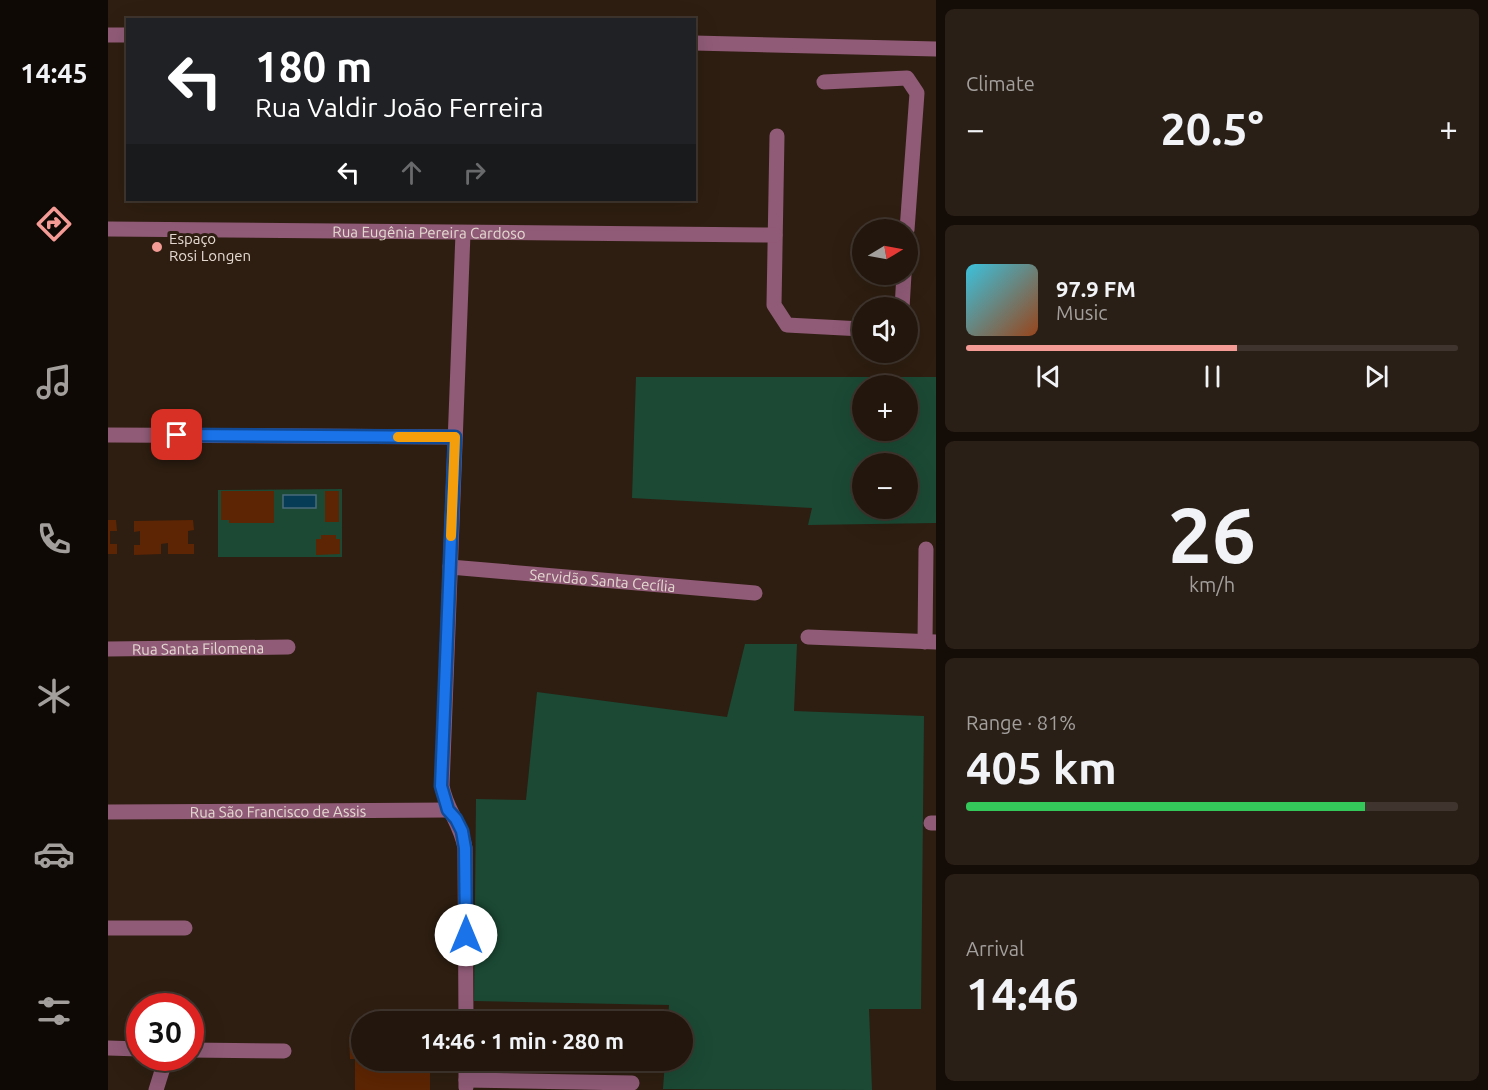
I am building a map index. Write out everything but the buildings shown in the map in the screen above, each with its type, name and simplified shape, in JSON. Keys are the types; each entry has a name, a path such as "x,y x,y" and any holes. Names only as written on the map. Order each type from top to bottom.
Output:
{"street":[{"path":"108,35 126,35"},
{"path":"696,43 936,49"},
{"path":"824,82 907,78 917,93 908,219"},
{"path":"777,136 774,305 787,325 852,328"},
{"name":"Rua Eugênia Pereira Cardoso","path":"108,229 775,235"},
{"path":"463,233 441,786 448,810 462,831 465,848 466,1011"},
{"path":"108,435 455,437"},
{"path":"808,637 930,642 926,549"},
{"name":"Servidão Santa Cecília","path":"450,567 755,593"},
{"name":"Rua Santa Filomena","path":"108,649 288,647"},
{"name":"Rua São Francisco de Assis","path":"108,812 448,810"},
{"path":"108,928 185,928"},
{"path":"108,1048 126,1049"},
{"path":"204,1050 284,1051"},
{"path":"156,1090 162,1071"},
{"path":"466,1085 632,1083"}],"green space":[{"path":"636,377 852,377 852,441 918,441 918,377 936,377 936,523 808,525 812,508 632,498"},
{"path":"342,489 342,557 218,557 218,490"},
{"path":"745,644 797,644 794,711 924,716 921,1009 869,1009 872,1090 663,1089 664,1071 693,1071 693,1011 669,1011 669,1005 474,1001 476,799 526,800 537,692 727,717"}],"water":[{"path":"283,495 316,495 316,508 283,508"}],"slow traffic":[{"path":"398,437 455,437 451,536"}],"place":[{"name":"Espaço Rosi Longen","path":"157,247"}],"route":[{"path":"177,435 455,437 441,786 448,810 462,831 465,848 466,935"}]}
